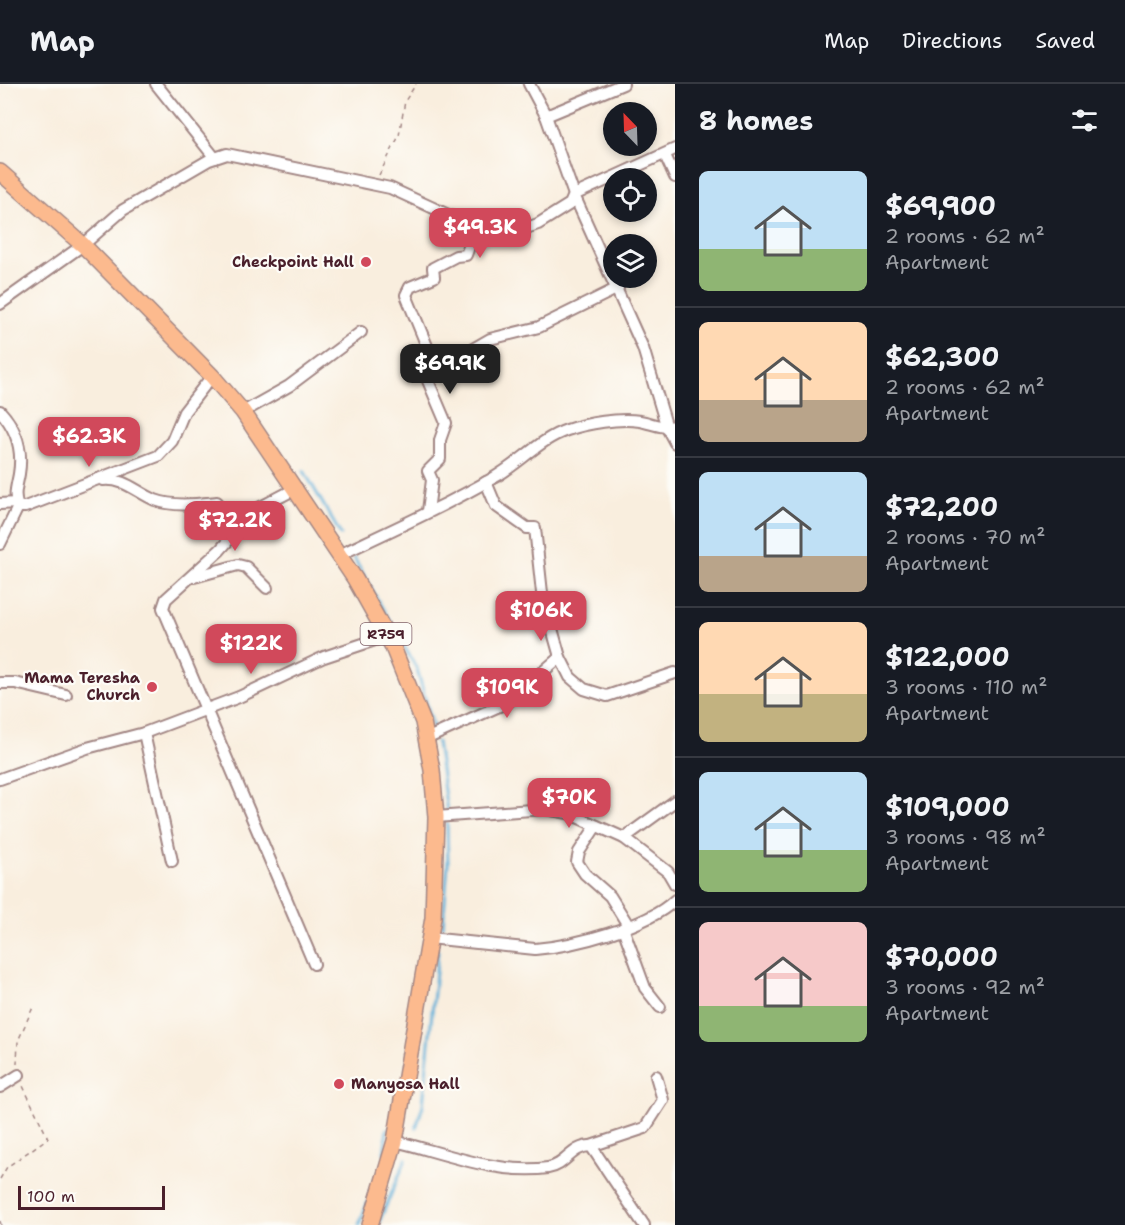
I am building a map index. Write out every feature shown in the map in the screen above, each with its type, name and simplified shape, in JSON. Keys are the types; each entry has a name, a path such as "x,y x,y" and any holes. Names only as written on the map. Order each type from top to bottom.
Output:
{"main road":[{"name":"R759","path":"0,172 84,245 213,376 243,412 297,488 339,555 387,636 412,690 426,739 436,817 436,868 429,938 395,1142 370,1225"}],"street":[{"path":"156,84 215,158"},
{"path":"529,84 546,116 574,195 603,256"},
{"path":"546,116 623,84"},
{"path":"0,304 84,245 123,210 215,158 227,154 375,184 417,198 468,224 501,233 515,232 538,224 570,204 574,195 675,149"},
{"path":"664,155 675,177"},
{"path":"428,512 432,480 428,471 440,459 440,440 446,423 426,376 430,356 406,295 410,287 434,277 433,268 456,256 466,255 471,241 468,224"},
{"path":"426,376 490,339 539,327 618,288 643,348 675,443"},
{"path":"243,412 289,386 361,332"},
{"path":"0,504 38,503 141,464 166,449 196,394 213,376"},
{"path":"0,411 14,429 21,460 14,496 17,505 0,543"},
{"path":"339,555 486,482 516,465 543,442 568,429 619,421 640,421 671,427"},
{"path":"97,480 112,479 127,483 154,500 168,503 217,502 237,528"},
{"path":"486,482 496,506 526,528 535,528 542,593 560,657 570,677 584,689 607,696 675,673"},
{"path":"297,488 255,510 220,550 166,599 163,608 314,964"},
{"path":"188,579 238,566 246,567 267,588"},
{"path":"0,779 87,747 144,733 206,709 324,657 387,636"},
{"path":"426,739 508,702 560,657"},
{"path":"0,683 15,683 66,696"},
{"path":"144,733 172,861"},
{"path":"624,838 675,801"},
{"path":"436,817 545,809 568,813 624,838 668,872 675,884"},
{"path":"596,826 579,852 577,862 585,874 610,896 626,926 645,988 660,1007"},
{"path":"429,938 535,949 568,944 626,926 675,900"},
{"path":"0,1087 19,1075"},
{"path":"395,1142 513,1170 559,1165 575,1149 645,1128 663,1100 656,1076"},
{"path":"591,1146 644,1225"}],"path":[{"path":"375,184 399,136 405,101 416,84"},
{"path":"0,1179 7,1167 48,1138 19,1075 16,1062 18,1041 34,1005"},
{"path":"0,1221 1,1225"}],"waterway":[{"path":"304,471 341,535"},
{"path":"354,558 417,669 434,730"},
{"path":"437,742 447,811"},
{"path":"443,926 448,863 447,824"},
{"path":"416,1128 423,1105 438,951"},
{"path":"384,1153 387,1129"},
{"path":"378,1225 406,1159"},
{"path":"359,1225 373,1188"}],"place":[{"name":"Checkpoint Hall","path":"366,262"},
{"name":"Mama Teresha Church","path":"152,687"},
{"name":"Manyosa Hall","path":"339,1084"}]}
